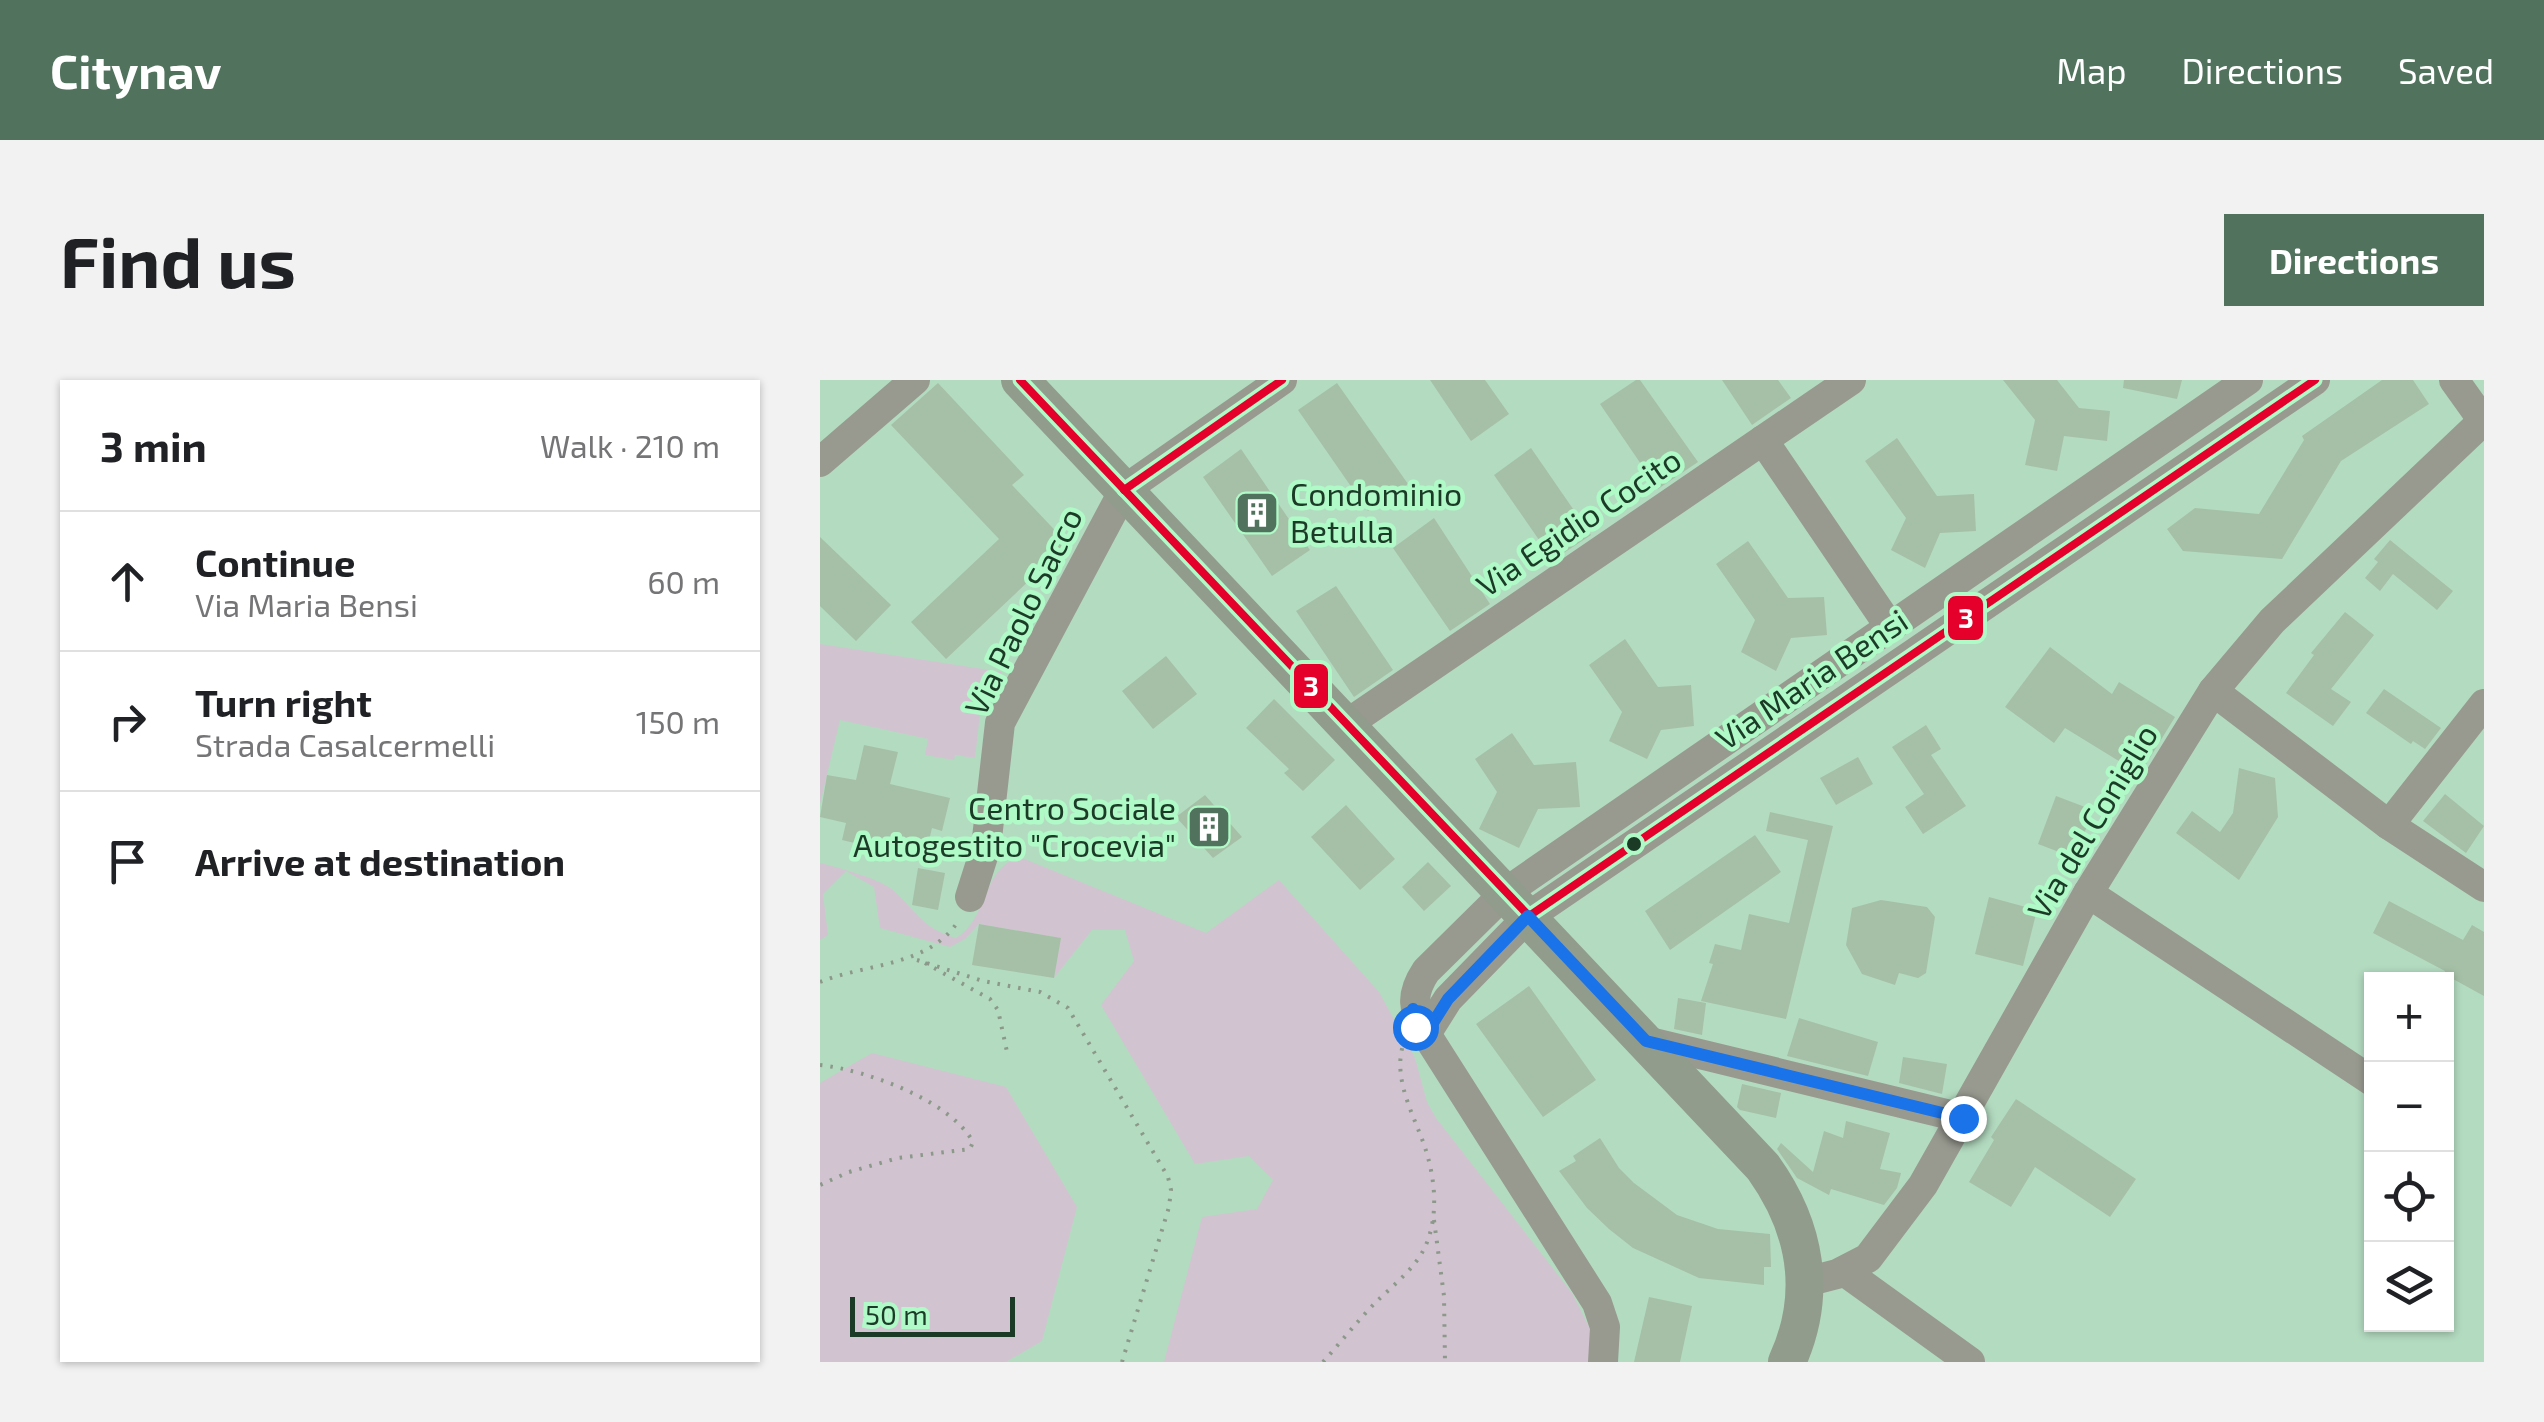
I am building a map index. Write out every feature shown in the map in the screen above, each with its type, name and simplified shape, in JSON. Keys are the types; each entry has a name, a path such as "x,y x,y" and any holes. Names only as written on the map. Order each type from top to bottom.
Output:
{"main road":[{"path":"1020,380 1740,1141 1774,1183 1799,1238 1806,1282 1802,1320 1787,1362"}],"street":[{"path":"820,462 915,380"},
{"name":"Via Paolo Sacco","path":"970,898 986,848 1000,723 1124,490 1282,380"},
{"name":"Via Egidio Cocito","path":"1347,724 1851,380"},
{"name":"Via Maria Bensi","path":"1419,1022 1448,999 1517,904 1890,627 2248,380"},
{"name":"Via Maria Bensi","path":"1517,904 2315,380"},
{"path":"2454,380 2484,421"},
{"name":"Via del Coniglio","path":"1806,1282 1868,1258 1923,1185 2088,893 2213,692 2272,621 2484,421"},
{"path":"1763,440 1890,627"},
{"path":"2213,692 2389,825 2484,888"},
{"path":"2389,825 2484,704"},
{"path":"2088,893 2364,1076"},
{"path":"1419,1022 1596,1303 1604,1327 1603,1362"},
{"path":"1646,1041 1963,1118"},
{"path":"1844,1270 1970,1362"}],"path":[{"path":"906,960 949,933 970,898"},
{"path":"917,960 990,998 998,1010 1006,1052"},
{"path":"820,982 917,960 983,981 1040,992 1068,1008 1168,1178 1171,1190 1122,1362"},
{"path":"1419,1022 1402,1048 1400,1066 1407,1101 1428,1156 1444,1296 1445,1362"},
{"path":"820,1065 867,1073 901,1087 950,1119 973,1142 970,1149 876,1164 820,1185"},
{"path":"1323,1362 1419,1257 1430,1231 1434,1205"}],"shaded area":[{"path":"820,644 1002,672 980,714 975,758 955,755 954,760 925,755 928,739 840,720 820,804"},
{"path":"1016,858 1206,933 1279,880 1379,992 1415,1058 1427,1102 1436,1118 1572,1293 1589,1327 1589,1362 1164,1362 1202,1217 1257,1209 1273,1180 1249,1156 1195,1164 1101,1005 1134,961 1125,930 1092,930 1054,978 1060,938 979,924 965,939 950,947 880,928 874,887 846,871 823,894 828,935 820,940 820,863 859,874 888,887 928,925 956,938 974,920 996,874"},
{"path":"872,1053 1006,1087 1077,1207 1042,1341 1006,1362 820,1362 820,1083"}],"building":[{"path":"1430,380 1485,380 1509,414 1471,441"},
{"path":"1640,380 1698,462 1658,489 1600,404"},
{"path":"1722,380 1778,380 1791,398 1752,425"},
{"path":"2003,380 2057,380 2079,408 2110,411 2107,441 2064,436 2057,471 2025,465 2035,420"},
{"path":"2124,380 2182,380 2177,399 2123,388"},
{"path":"2382,380 2413,380 2429,404 2341,461 2282,559 2183,551 2167,529 2195,508 2259,514 2304,440 2302,436"},
{"path":"938,383 1024,475 1012,485 1068,544 946,659 911,622 999,539 891,425"},
{"path":"1337,383 1408,484 1368,511 1298,410"},
{"path":"1897,438 1937,496 1974,494 1976,531 1940,533 1925,568 1891,550 1906,518 1865,461"},
{"path":"1531,448 1591,535 1553,560 1494,475"},
{"name":"Condominio Betulla","path":"1241,449 1310,550 1272,576 1203,477"},
{"path":"1434,518 1490,604 1450,631 1393,548"},
{"path":"820,537 891,605 856,641 820,606"},
{"path":"2390,540 2453,591 2437,610 2393,574 2380,591 2365,578"},
{"path":"1748,541 1788,598 1824,597 1827,635 1791,638 1776,671 1741,652 1755,620 1716,564"},
{"path":"1336,586 1393,670 1354,697 1296,611"},
{"path":"2345,612 2374,635 2331,689 2351,702 2333,726 2286,693 2314,655 2311,653"},
{"path":"1625,639 1658,687 1691,685 1694,726 1661,730 1647,759 1609,741 1622,712 1589,665"},
{"path":"2050,647 2112,694 2119,682 2175,717 2140,774 2065,728 2054,743 2005,707"},
{"path":"1166,656 1197,694 1153,729 1122,691"},
{"path":"2384,689 2441,728 2425,749 2413,741 2411,744 2366,713"},
{"path":"1274,699 1335,760 1303,791 1284,773 1289,769 1246,728"},
{"path":"1926,725 1941,749 1931,755 1966,806 1923,834 1905,807 1924,794 1892,747"},
{"path":"1512,733 1534,765 1576,762 1580,807 1538,809 1519,848 1479,829 1497,792 1475,759"},
{"path":"864,745 898,752 890,784 950,798 942,831 932,828 926,853 877,841 875,848 842,840 846,823 820,817 827,775 856,780"},
{"path":"1858,757 1873,784 1836,805 1820,778"},
{"path":"2239,768 2275,778 2278,817 2239,880 2176,833 2192,811 2220,832 2233,813"},
{"path":"2445,794 2484,826 2466,853 2423,821"},
{"name":"Centro Sociale Autogestito \"Crocevia\"","path":"1205,795 1242,837 1213,858 1176,817"},
{"path":"2056,796 2093,810 2075,858 2038,844"},
{"path":"1346,805 1395,859 1360,890 1311,837"},
{"path":"1770,812 1833,826 1786,1019 1701,1001 1715,944 1741,950 1749,914 1789,923 1808,840 1766,831"},
{"path":"1755,835 1781,872 1670,950 1645,911"},
{"path":"1428,862 1451,886 1424,911 1402,887"},
{"path":"918,868 945,873 938,910 912,905"},
{"path":"1989,897 2037,910 2023,966 1975,954"},
{"path":"1881,900 1927,907 1935,917 1926,973 1918,978 1899,973 1895,985 1862,974 1846,945 1852,908"},
{"path":"2389,901 2463,940 2472,925 2484,932 2484,996 2454,980 2454,972 2445,972 2373,933"},
{"path":"979,924 1061,938 1054,978 972,965"},
{"path":"1529,986 1596,1080 1543,1117 1476,1024"},
{"path":"1678,998 1706,1003 1702,1035 1674,1029"},
{"path":"1799,1018 1878,1042 1868,1076 1787,1056"},
{"path":"1903,1057 1947,1064 1942,1094 1899,1083"},
{"path":"1742,1084 1781,1093 1776,1118 1737,1107"},
{"path":"2016,1099 2136,1179 2110,1217 2035,1167 2011,1207 1969,1182 1994,1140 1991,1137"},
{"path":"1846,1121 1890,1133 1880,1169 1901,1173 1897,1188 1884,1205 1831,1189 1829,1195 1797,1178 1777,1149 1781,1143 1813,1172 1824,1131 1843,1138"},
{"path":"1600,1138 1634,1183 1677,1215 1718,1229 1770,1234 1771,1267 1764,1267 1764,1285 1699,1278 1633,1248 1609,1229 1559,1171"},
{"path":"1649,1297 1692,1306 1680,1362 1634,1362"}],"transit line":[{"name":"3","path":"1020,380 1529,916 2315,380"},
{"name":"3","path":"1124,490 1282,380"}],"place":[{"name":"Condominio Betulla","path":"1257,513"},
{"name":"Centro Sociale Autogestito \"Crocevia\"","path":"1209,827"}],"route":[{"path":"1415,1027 1413,1009 1426,1034 1448,999 1528,916 1646,1041 1963,1118"}]}
